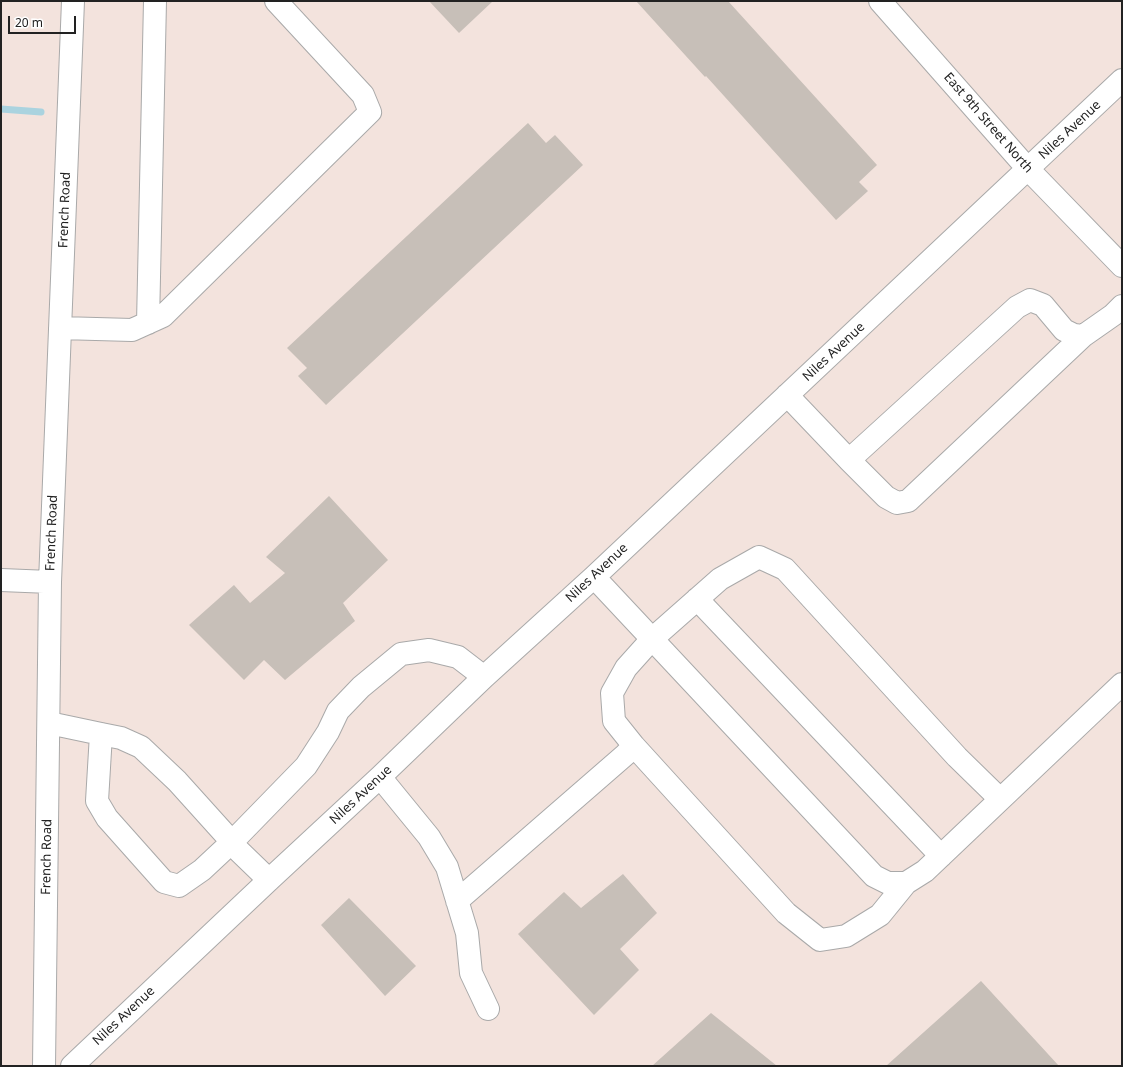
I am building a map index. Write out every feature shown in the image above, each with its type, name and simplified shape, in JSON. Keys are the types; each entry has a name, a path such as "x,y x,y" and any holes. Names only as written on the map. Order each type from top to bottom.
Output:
{"street":[{"name":"French Road","path":"44,1066 50,582 73,1"},
{"path":"148,323 155,1"},
{"path":"60,328 132,330 163,316 370,112 363,95 276,1"},
{"name":"East 9th Street North","path":"880,1 1028,169 1122,266"},
{"name":"Niles Avenue","path":"72,1066 380,777 484,677 594,577 1122,80"},
{"path":"849,460 1017,307 1030,300 1043,305 1064,330 1074,335 1083,336"},
{"path":"787,396 886,497 897,503 908,500 1083,336 1113,315 1122,306"},
{"path":"1000,799 958,757 785,569 759,557 720,579 652,639 626,668 612,693 614,721 634,746 786,913 820,940 846,936 880,915 906,883 925,871 1122,684"},
{"path":"594,577 874,876 888,883 906,883"},
{"path":"1,580 50,582"},
{"path":"697,599 941,856"},
{"path":"101,734 97,801 107,818 164,882 179,886 202,870 232,842 306,766 328,732 338,711 361,687 401,654 429,650 458,657 484,677"},
{"path":"49,723 121,738 141,747 177,781 239,851 269,880"},
{"path":"457,901 634,746"},
{"path":"380,777 429,837 447,867 467,933 471,973 488,1009"}],"shaded area":[{"path":"1,1 1122,1 1122,1066 1,1066"}],"building":[{"path":"429,1 493,1 459,33"},
{"path":"636,1 728,1 877,165 859,182 868,191 836,220"},
{"path":"528,123 546,143 555,135 583,165 326,405 298,376 307,368 287,348"},
{"path":"329,496 388,560 343,603 355,621 285,680 264,660 244,680 189,625 234,585 250,603 285,573 266,557"},
{"path":"623,874 657,913 620,949 639,970 594,1015 518,934 564,892 581,908"},
{"path":"349,898 416,966 385,996 321,925"},
{"path":"981,981 1059,1066 886,1066"},
{"path":"711,1013 741,1037 777,1066 652,1066"}],"waterway":[{"path":"1,109 41,112"}]}
